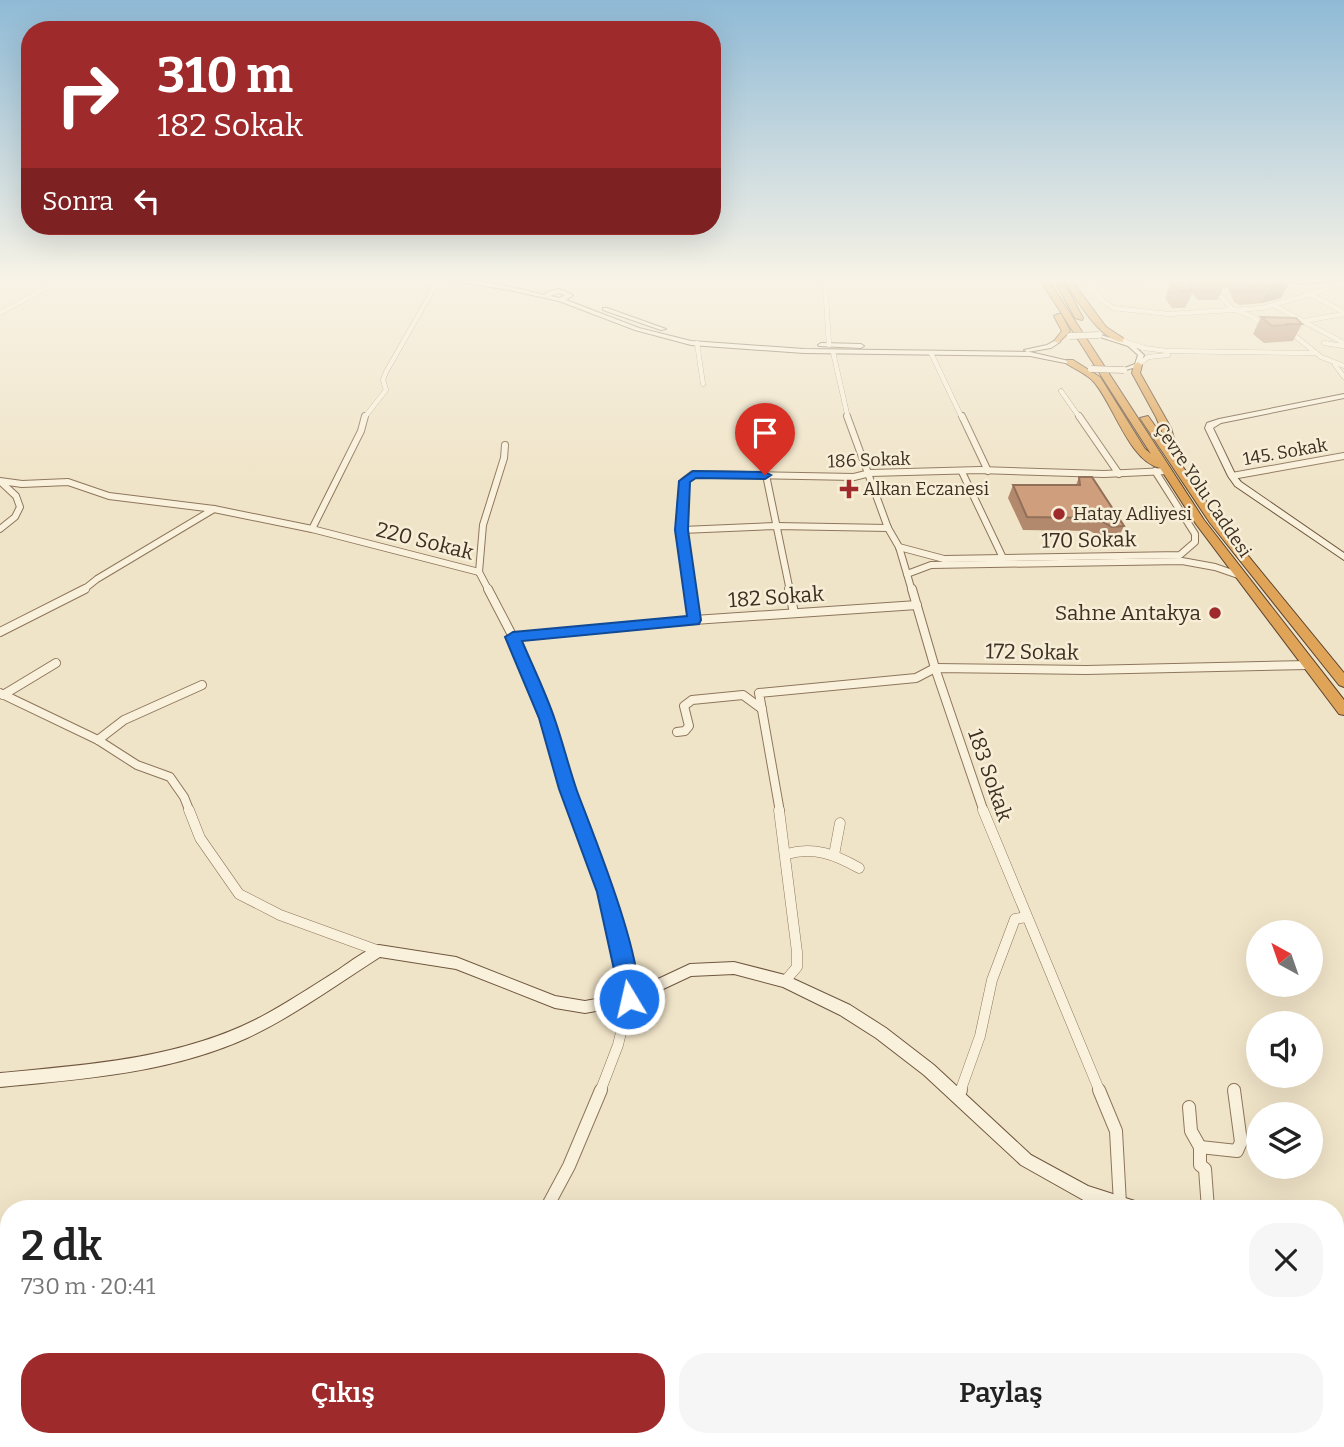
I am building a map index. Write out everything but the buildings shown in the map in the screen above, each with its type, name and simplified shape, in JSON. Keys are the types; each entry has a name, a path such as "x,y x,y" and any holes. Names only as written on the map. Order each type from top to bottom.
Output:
{"highway":[{"name":"Çevre Yolu Caddesi","path":"1089,349 1200,522 1344,710"},
{"name":"Çevre Yolu Caddesi","path":"1096,349 1166,469 1214,521 1344,682"},
{"path":"1070,362 1097,379 1141,451 1166,469 1174,444 1161,415 1136,373 1138,365"}],"street":[{"path":"312,529 361,431 365,415 386,390 383,380 399,349"},
{"path":"698,349 703,384"},
{"path":"781,349 833,352 1030,354 1091,369 1124,370 1149,357 1173,355 1321,357"},
{"path":"966,349 1036,349"},
{"path":"1057,349 1057,352 1070,362"},
{"path":"1132,349 1141,355 1138,365"},
{"path":"1148,349 1315,353"},
{"path":"1291,352 1296,349"},
{"path":"1311,349 1335,365 1344,377"},
{"name":"183 Sokak","path":"833,352 847,415 870,473 870,482 899,547 935,668 992,835 1116,1131 1120,1200"},
{"path":"931,354 988,471"},
{"path":"1335,365 1344,366"},
{"path":"1060,391 1119,474"},
{"path":"1344,396 1210,425 1232,476 1248,492 1344,557"},
{"path":"479,572 483,525 504,458 505,445"},
{"name":"145. Sokak","path":"1232,476 1344,456"},
{"name":"186 Sokak","path":"694,620 682,530 682,489 684,481 693,474 854,477 870,473 988,471 1119,474 1166,469"},
{"name":"170 Sokak","path":"899,547 931,557 1180,555 1195,541 1195,534 1166,469"},
{"path":"962,472 1003,558"},
{"path":"765,475 794,613"},
{"path":"0,481 18,495 21,506 18,517 0,529"},
{"name":"220 Sokak","path":"0,481 23,484 68,482 109,496 214,509 312,529 479,572 513,637 547,718 568,789 607,892 629,999"},
{"path":"0,632 86,589 97,579 214,509"},
{"path":"682,530 776,526 888,527"},
{"name":"170 Sokak","path":"907,574 931,565 1182,561 1215,567 1241,576"},
{"name":"182 Sokak","path":"513,637 694,620 917,605"},
{"path":"2,694 57,663"},
{"name":"172 Sokak","path":"762,709 759,693 916,678 935,668 1086,670 1308,665"},
{"path":"98,740 124,720 201,685"},
{"path":"2,694 98,740 137,765 170,777 184,797 200,838 239,894 280,915 379,951 456,963 569,1005 601,1006 629,999 690,970 734,968 785,981 845,1010 881,1033 958,1097 1026,1160 1086,1193 1108,1200"},
{"path":"677,732 685,731 689,726 684,706 692,700 743,695 762,709 787,854 797,952 797,967 785,981"},
{"path":"834,855 840,822"},
{"path":"787,854 806,850 834,855 859,868"},
{"path":"958,1097 980,1036 992,981 1010,932 1015,919 1026,917"},
{"path":"0,1080 149,1062 221,1042 287,1010 379,951"},
{"path":"551,1200 587,1125 618,1045 629,999"},
{"path":"1200,1147 1237,1151 1241,1142 1234,1090"},
{"path":"1189,1107 1191,1131 1200,1147 1200,1165 1205,1169 1207,1200"}],"place":[{"name":"Alkan Eczanesi","path":"849,489"},
{"name":"Hatay Adliyesi","path":"1059,514"},
{"name":"Sahne Antakya","path":"1215,613"}],"route":[{"path":"629,999 607,892 568,789 547,718 513,637 694,620 682,530 684,481 693,474 765,475"}]}
